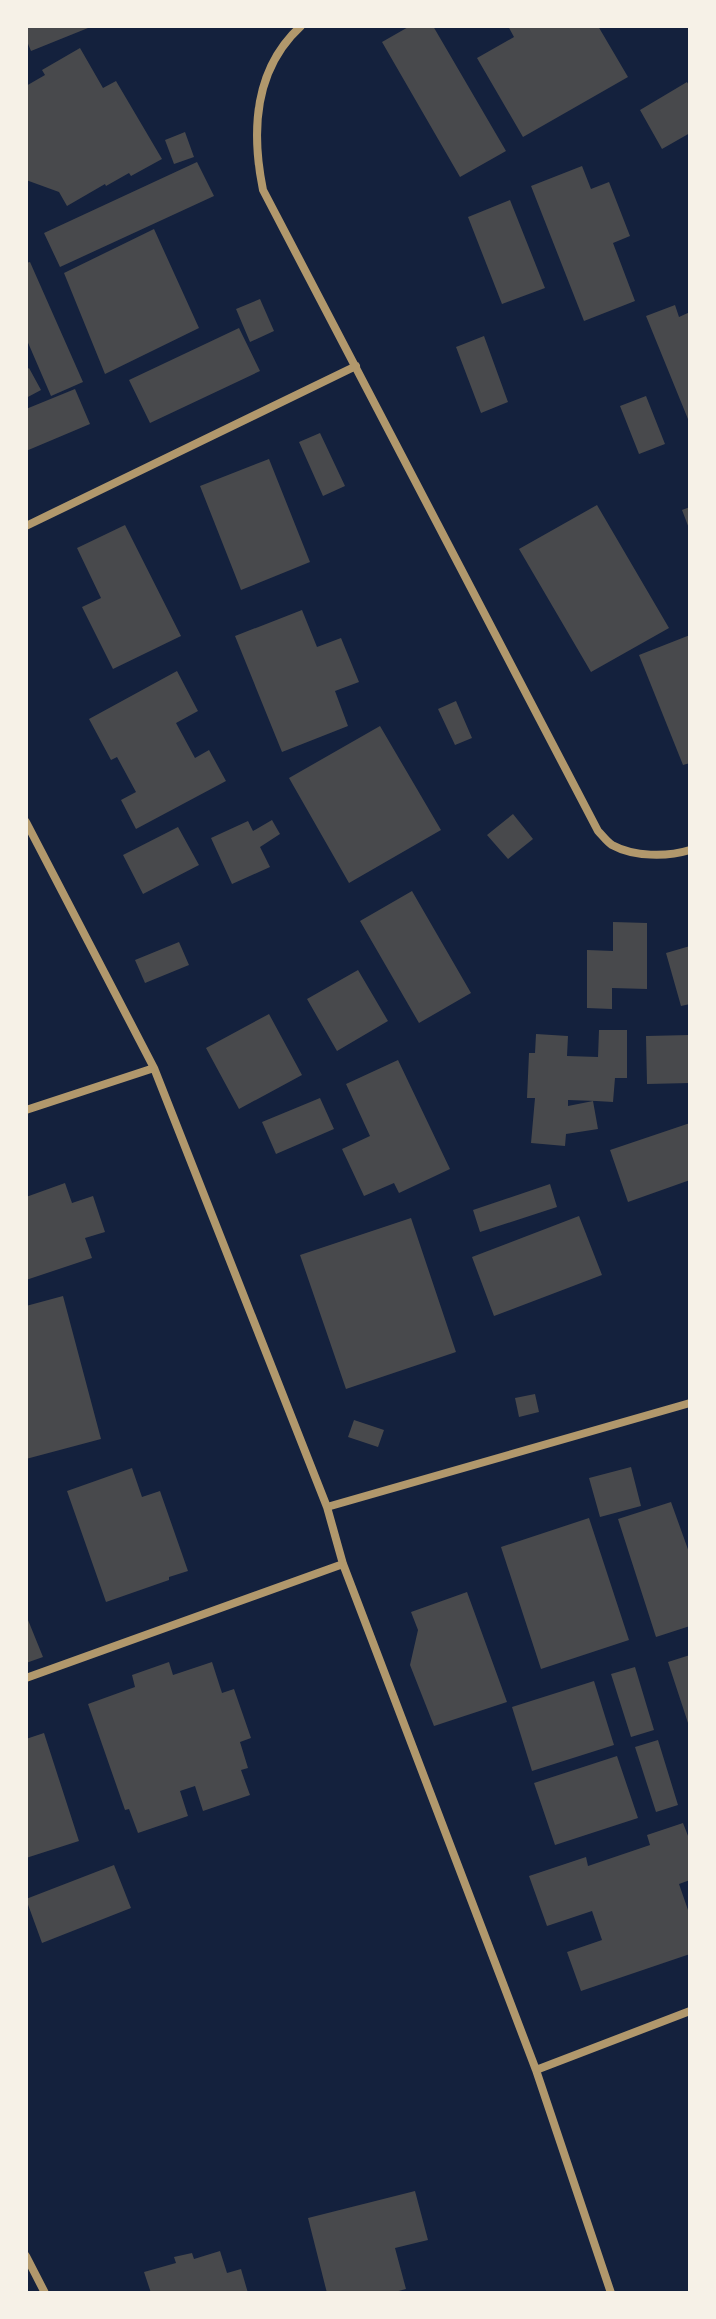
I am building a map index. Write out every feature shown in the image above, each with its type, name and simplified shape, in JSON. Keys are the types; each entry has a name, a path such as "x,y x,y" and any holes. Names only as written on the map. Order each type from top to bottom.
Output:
{"street":[{"path":"301,26 286,40 271,63 262,89 257,160 263,190 598,831 613,845 652,855 674,855 690,850"},
{"path":"26,526 356,366"},
{"path":"26,822 154,1068 327,1507 343,1564 536,2070 611,2293"},
{"path":"26,1110 154,1068"},
{"path":"327,1507 690,1403"},
{"path":"26,1678 343,1564"},
{"path":"536,2070 690,2011"},
{"path":"26,2256 45,2293"}],"building":[{"path":"26,26 93,26 31,51 26,39"},
{"path":"410,26 433,26 506,151 460,177 382,42"},
{"path":"508,26 598,26 628,77 523,137 477,58 514,37"},
{"path":"80,48 103,88 116,81 162,159 131,176 129,173 105,184 67,206 59,192 26,180 26,86 45,75 42,70"},
{"path":"687,82 690,87 690,133 662,149 640,110"},
{"path":"185,132 194,157 174,164 165,140"},
{"path":"197,162 214,196 60,267 44,233"},
{"path":"582,166 591,189 609,182 630,236 613,243 635,301 584,321 531,186"},
{"path":"510,200 545,288 502,304 468,217"},
{"path":"154,229 199,328 105,374 64,273"},
{"path":"30,262 83,382 51,396 26,338 26,263"},
{"path":"260,299 274,331 250,342 236,309"},
{"path":"675,305 679,317 690,312 690,424 646,316"},
{"path":"239,328 260,371 150,423 129,380"},
{"path":"484,336 508,402 481,413 456,347"},
{"path":"29,368 41,390 26,398 26,370"},
{"path":"75,389 90,424 26,451 26,409"},
{"path":"646,396 665,444 639,454 620,406"},
{"path":"320,433 345,486 323,496 299,442"},
{"path":"269,459 310,562 241,590 200,486"},
{"path":"597,505 669,628 591,672 519,549"},
{"path":"690,507 690,531 682,510"},
{"path":"125,525 181,636 113,669 82,607 101,598 77,548"},
{"path":"302,610 317,647 341,638 359,682 335,691 348,726 282,752 235,636"},
{"path":"690,635 690,763 683,765 639,655"},
{"path":"177,671 198,711 176,723 195,758 209,750 226,781 136,829 121,800 136,792 117,757 111,760 89,719"},
{"path":"456,701 472,738 455,745 438,709"},
{"path":"380,726 441,830 349,883 289,778"},
{"path":"513,814 533,839 508,859 487,835"},
{"path":"272,820 280,834 260,847 270,867 232,884 211,838 248,821 253,831"},
{"path":"178,827 199,865 143,894 123,855"},
{"path":"412,891 471,993 419,1023 360,921"},
{"path":"613,922 647,923 647,989 612,988 612,1009 587,1008 587,950 613,951"},
{"path":"179,942 189,965 145,983 135,960"},
{"path":"690,946 690,1004 681,1006 666,953"},
{"path":"358,970 388,1021 337,1051 307,999"},
{"path":"269,1014 302,1075 239,1109 206,1048"},
{"path":"599,1030 627,1030 627,1078 615,1078 613,1102 596,1101 568,1100 568,1106 593,1101 598,1129 566,1134 565,1146 531,1143 535,1098 527,1098 529,1053 535,1053 536,1034 568,1036 567,1056 598,1057"},
{"path":"690,1035 690,1083 647,1084 646,1036"},
{"path":"398,1060 450,1169 399,1193 394,1183 364,1196 342,1149 370,1136 346,1084"},
{"path":"320,1098 334,1129 276,1154 262,1122"},
{"path":"690,1123 690,1180 628,1202 610,1150"},
{"path":"65,1183 72,1203 93,1196 105,1232 85,1238 92,1258 26,1280 26,1197"},
{"path":"550,1184 557,1207 480,1232 473,1210"},
{"path":"579,1216 602,1275 494,1316 472,1257"},
{"path":"411,1218 456,1352 346,1389 300,1255"},
{"path":"63,1296 101,1439 26,1459 26,1306"},
{"path":"535,1394 539,1412 519,1417 515,1398"},
{"path":"354,1420 384,1430 378,1447 348,1437"},
{"path":"631,1467 641,1506 600,1517 589,1478"},
{"path":"132,1468 142,1497 160,1491 188,1571 106,1602 67,1491"},
{"path":"671,1502 690,1555 690,1626 656,1637 618,1519"},
{"path":"589,1518 629,1640 541,1669 501,1547"},
{"path":"467,1592 507,1702 434,1726 410,1665 418,1630 411,1612"},
{"path":"26,1615 43,1657 26,1663"},
{"path":"690,1655 690,1726 689,1726 668,1662"},
{"path":"169,1662 173,1675 212,1662 222,1693 234,1689 251,1738 240,1742 248,1768 241,1770 250,1795 203,1811 195,1786 180,1791 188,1816 138,1833 129,1809 125,1810 88,1704 135,1687 132,1675"},
{"path":"635,1667 654,1730 631,1737 611,1674"},
{"path":"594,1681 614,1745 532,1771 512,1707"},
{"path":"44,1733 79,1841 26,1858 26,1739"},
{"path":"658,1740 678,1805 656,1812 635,1747"},
{"path":"617,1756 638,1818 555,1845 534,1783"},
{"path":"683,1823 690,1841 690,1880 679,1884 690,1909 690,1954 581,1991 567,1952 602,1940 592,1911 547,1926 529,1876 586,1857 588,1866 650,1845 647,1835"},
{"path":"114,1865 131,1908 42,1943 26,1899"},
{"path":"415,2191 428,2240 395,2248 406,2289 391,2293 327,2293 308,2218"},
{"path":"220,2251 227,2273 241,2269 248,2293 151,2293 144,2272 176,2263 174,2257 192,2253 194,2259"}]}
